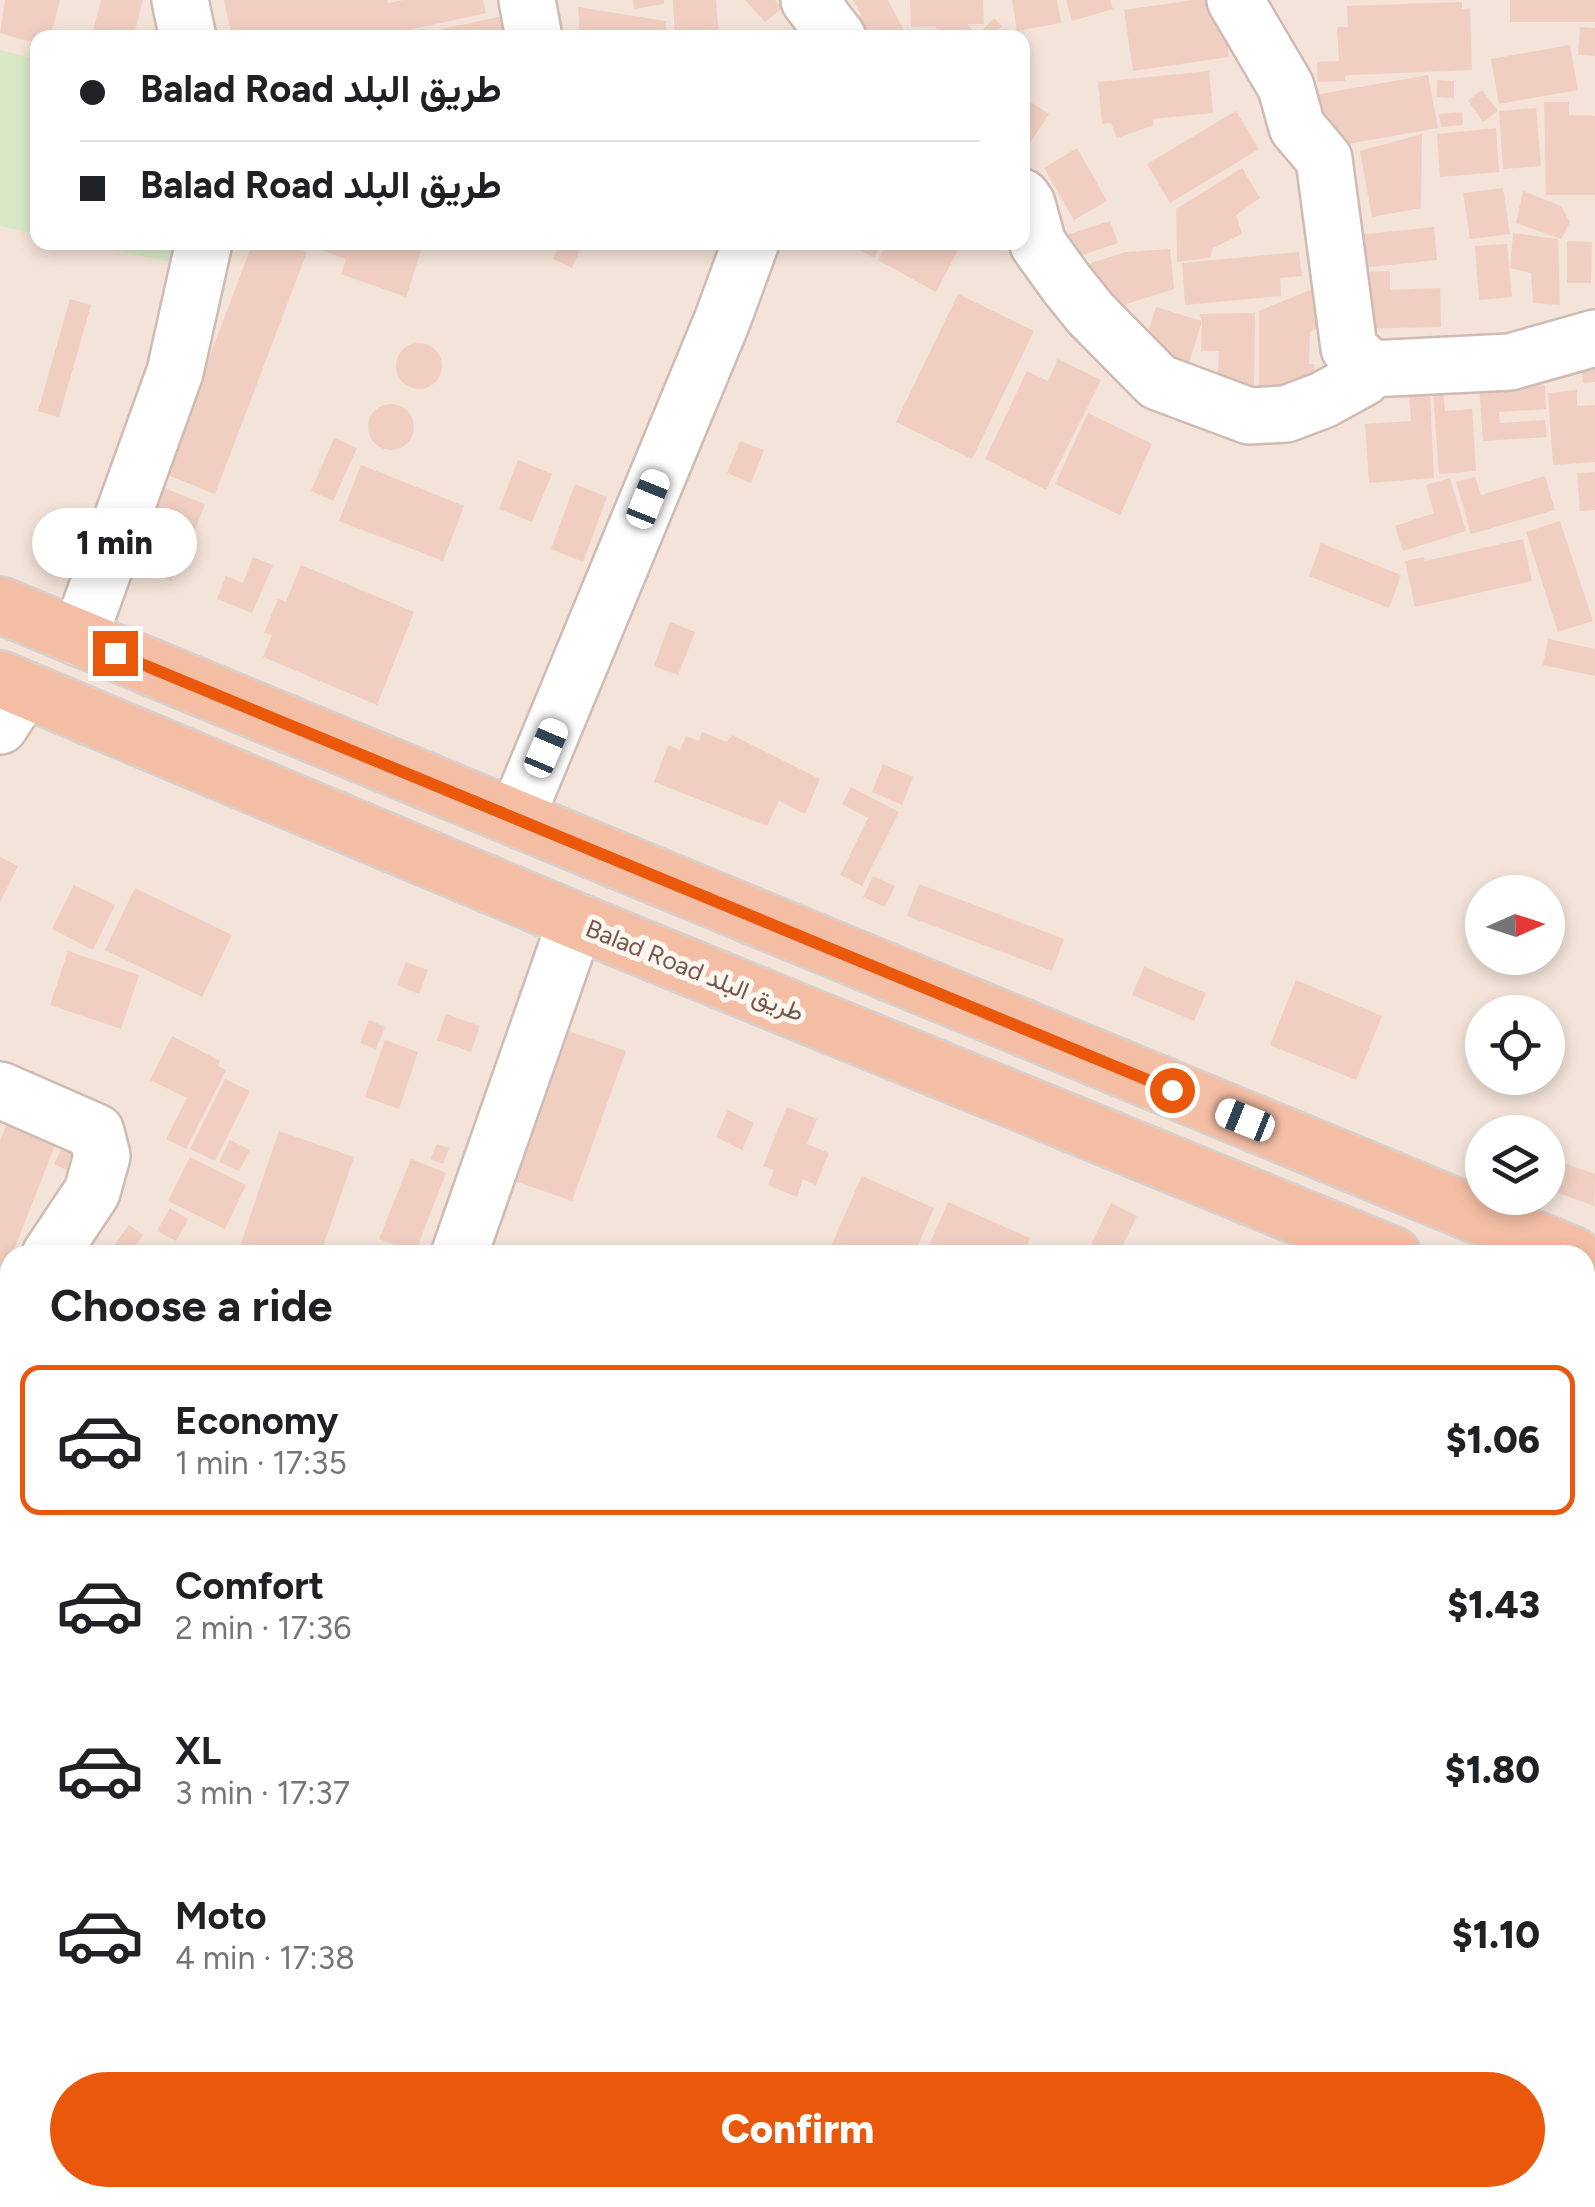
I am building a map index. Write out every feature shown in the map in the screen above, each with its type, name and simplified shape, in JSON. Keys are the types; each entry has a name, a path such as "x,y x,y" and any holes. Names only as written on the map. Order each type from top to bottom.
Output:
{"highway":[{"path":"0,605 1549,1245"},
{"name":"Balad Road طريق البلد","path":"8,698 576,921 1368,1245"}],"street":[{"path":"180,0 186,30"},
{"path":"527,0 533,30"},
{"path":"809,0 832,30"},
{"path":"1235,0 1286,86 1297,126 1324,159 1349,348 1370,370"},
{"path":"1030,220 1038,244 1066,283 1158,382 1249,416 1286,414 1323,400 1370,370 1510,362 1595,338"},
{"path":"79,638 175,372 202,250"},
{"path":"516,818 722,322 748,250"},
{"path":"463,1245 576,921"},
{"path":"0,1090 96,1132 102,1156 92,1192 57,1245"}],"shaded area":[{"path":"0,0 1595,0 1595,1245 0,1245"}],"green space":[{"path":"0,50 30,57 30,232 0,226"},
{"path":"113,250 173,250 172,262"}],"building":[{"path":"5,0 60,0 52,30 30,30 30,42 0,33"},
{"path":"101,0 143,0 135,30 93,30"},
{"path":"224,0 483,0 486,13 408,30 230,30"},
{"path":"633,0 664,0 664,4 634,9"},
{"path":"673,0 716,0 718,30 675,30"},
{"path":"745,0 775,0 782,8 765,22"},
{"path":"853,0 888,0 904,30 858,30 852,24 861,15"},
{"path":"910,0 983,0 984,24 968,24 972,30 911,27"},
{"path":"1012,0 1057,0 1061,23 1017,30"},
{"path":"1066,0 1110,0 1113,9 1072,21"},
{"path":"1221,0 1229,57 1133,71 1124,10"},
{"path":"1510,0 1595,0 1595,22 1510,22"},
{"path":"1462,2 1462,9 1470,8 1472,70 1352,75 1345,76 1345,81 1318,82 1317,62 1339,61 1337,27 1348,27 1347,6"},
{"path":"578,7 666,21 666,30 579,30"},
{"path":"507,15 510,30 438,30"},
{"path":"994,18 1002,26 999,30 983,30"},
{"path":"1580,27 1595,28 1595,56 1578,55"},
{"path":"1570,45 1578,90 1499,104 1491,59"},
{"path":"1209,71 1213,113 1152,119 1154,125 1117,138 1111,123 1102,124 1098,82"},
{"path":"1428,75 1438,128 1320,149 1309,96"},
{"path":"1437,80 1454,81 1454,98 1437,97"},
{"path":"1482,90 1498,111 1483,122 1468,100"},
{"path":"1030,102 1049,114 1030,143"},
{"path":"1544,102 1569,102 1569,115 1595,116 1595,195 1546,195"},
{"path":"1536,108 1541,166 1503,169 1499,111"},
{"path":"1236,111 1259,149 1170,203 1147,164"},
{"path":"1462,112 1463,125 1441,127 1439,114"},
{"path":"1496,128 1499,172 1440,177 1437,134"},
{"path":"1422,134 1421,208 1372,217 1360,151"},
{"path":"1077,148 1107,201 1074,220 1044,168"},
{"path":"1242,168 1260,198 1236,215 1242,234 1213,248 1210,258 1177,262 1176,209"},
{"path":"1503,188 1510,234 1470,239 1463,193"},
{"path":"1523,191 1561,206 1570,222 1561,239 1516,223"},
{"path":"1110,221 1118,243 1059,263 1051,240"},
{"path":"1434,227 1437,260 1352,269 1349,236"},
{"path":"1513,233 1558,239 1560,305 1533,303 1531,273 1510,268"},
{"path":"1567,241 1592,242 1591,283 1567,283"},
{"path":"1507,244 1512,297 1479,300 1475,246"},
{"path":"1170,249 1174,289 1095,314 1070,270 1125,252"},
{"path":"250,250 307,252 215,494 165,474"},
{"path":"321,250 421,250 406,297 341,274 346,259"},
{"path":"557,250 580,250 572,268 553,259"},
{"path":"860,250 878,250 874,258"},
{"path":"884,250 958,250 936,292 878,260"},
{"path":"1299,252 1302,276 1280,278 1281,296 1185,305 1182,263"},
{"path":"1390,271 1390,290 1440,288 1441,327 1351,329 1350,272"},
{"path":"1329,282 1335,320 1310,332 1309,364 1314,364 1317,394 1259,402 1259,311"},
{"path":"958,294 1034,331 972,459 896,422"},
{"path":"70,299 91,305 59,417 38,411"},
{"path":"1156,307 1202,321 1184,379 1143,349"},
{"path":"1255,313 1254,387 1217,385 1219,351 1201,351 1199,314"},
{"path":"419,343 435,350 442,366 435,382 419,389 403,382 396,366 403,350"},
{"path":"1595,352 1595,382 1583,383 1581,354"},
{"path":"1058,359 1101,380 1046,490 985,459 1027,371 1048,381"},
{"path":"1478,371 1508,388 1545,385 1546,409 1499,412 1500,423 1545,420 1547,437 1483,441"},
{"path":"1577,390 1577,406 1595,405 1595,462 1553,465 1548,393"},
{"path":"1433,392 1443,392 1445,411 1472,409 1476,471 1439,474"},
{"path":"1430,393 1434,478 1369,483 1365,424 1411,421 1409,394"},
{"path":"391,404 407,411 414,427 407,443 391,450 375,443 368,427 375,411"},
{"path":"1088,413 1152,444 1120,515 1055,484"},
{"path":"334,438 357,448 333,501 311,491"},
{"path":"740,441 764,450 751,483 727,473"},
{"path":"518,460 552,474 532,522 499,509"},
{"path":"361,465 464,506 443,561 339,521"},
{"path":"1595,472 1595,510 1580,511 1577,473"},
{"path":"1545,476 1555,510 1471,534 1456,482 1475,477 1481,495"},
{"path":"1450,478 1466,531 1403,551 1395,526 1434,513 1426,485"},
{"path":"575,484 607,497 583,562 551,549"},
{"path":"164,488 205,504 189,546 148,531"},
{"path":"1560,521 1593,621 1558,632 1526,532"},
{"path":"1523,539 1532,581 1415,607 1405,561 1424,557 1425,561"},
{"path":"1321,543 1401,575 1389,608 1309,576"},
{"path":"139,545 179,561 172,581 132,565"},
{"path":"253,557 273,565 252,613 217,599 226,576 243,583"},
{"path":"301,565 414,612 377,705 263,657 272,635 264,633 278,599 286,602"},
{"path":"670,622 695,632 678,675 654,666"},
{"path":"1548,639 1595,649 1595,676 1543,665"},
{"path":"702,732 727,742 732,735 820,779 805,814 779,801 767,826 654,782 668,745 680,750 686,736 699,741"},
{"path":"883,764 913,777 902,805 872,792"},
{"path":"851,787 899,812 862,886 840,875 868,818 842,804"},
{"path":"0,857 18,866 0,902"},
{"path":"873,876 895,886 885,907 863,897"},
{"path":"919,884 1064,939 1052,971 907,916"},
{"path":"74,885 115,905 93,950 52,929"},
{"path":"135,888 232,935 202,997 105,950"},
{"path":"68,951 139,975 121,1029 50,1005"},
{"path":"406,962 428,970 419,994 397,985"},
{"path":"1144,967 1206,993 1194,1021 1132,995"},
{"path":"1296,980 1382,1016 1356,1080 1270,1045"},
{"path":"446,1014 480,1026 471,1052 437,1040"},
{"path":"369,1020 385,1027 376,1049 360,1043"},
{"path":"560,1028 626,1051 572,1201 506,1178"},
{"path":"172,1036 220,1061 218,1066 226,1070 186,1149 166,1139 187,1098 150,1080"},
{"path":"385,1040 418,1052 399,1109 365,1097"},
{"path":"225,1079 250,1091 215,1161 190,1149"},
{"path":"787,1107 817,1119 807,1144 829,1153 816,1185 803,1179 797,1197 768,1185 774,1170 763,1166"},
{"path":"728,1110 754,1123 742,1150 716,1137"},
{"path":"6,1125 55,1145 16,1245 0,1245 0,1141"},
{"path":"279,1131 354,1157 323,1245 240,1245"},
{"path":"230,1140 250,1150 239,1171 219,1162"},
{"path":"437,1144 449,1148 443,1164 430,1159"},
{"path":"62,1148 82,1158 75,1174 54,1164"},
{"path":"190,1157 246,1185 225,1229 168,1201"},
{"path":"411,1159 446,1173 418,1245 394,1245 379,1239"},
{"path":"1565,1164 1595,1174 1594,1206 1565,1195"},
{"path":"862,1176 934,1208 918,1245 831,1245"},
{"path":"948,1202 1030,1238 1027,1245 929,1245"},
{"path":"1111,1203 1137,1216 1123,1245 1091,1245"},
{"path":"170,1208 188,1219 176,1241 157,1231"},
{"path":"129,1225 143,1235 136,1245 114,1245"}],"route":[{"path":"115,653 1172,1090"}]}
